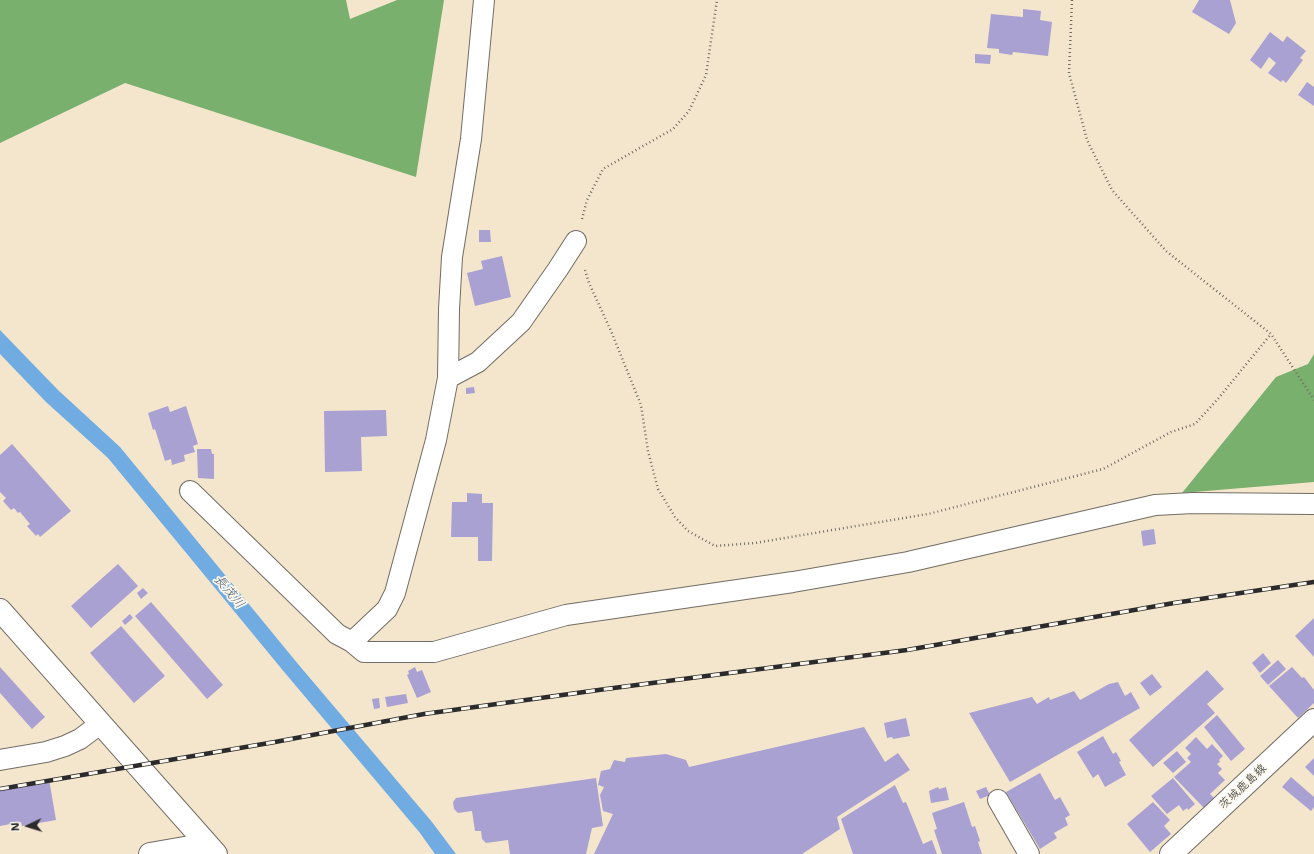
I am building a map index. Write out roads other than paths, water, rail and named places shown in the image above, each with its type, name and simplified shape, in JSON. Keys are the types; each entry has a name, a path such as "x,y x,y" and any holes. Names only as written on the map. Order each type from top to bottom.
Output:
{"street":[{"path":"352,642 387,609 395,592 436,440 448,378 449,309 452,257 471,139 484,0"},
{"path":"448,378 478,362 521,322 576,241"},
{"path":"190,491 337,634 352,642 364,652 434,652 566,615 793,582 908,562 1155,505 1192,503 1314,504"},
{"path":"0,610 211,849"},
{"name":"茨城鹿島線","path":"1172,854 1314,720"},
{"path":"0,760 46,752 66,746 80,739 100,724"},
{"path":"998,800 1029,854"},
{"path":"150,854 211,849"}],"water":[{"name":"長茂川","path":"0,330 58,390 120,447 298,664 432,822 456,854 435,854 420,833 285,673 108,458 46,402 0,354"}],"railway":[{"path":"0,789 275,742 424,714 907,650 1174,603 1314,582"}]}
